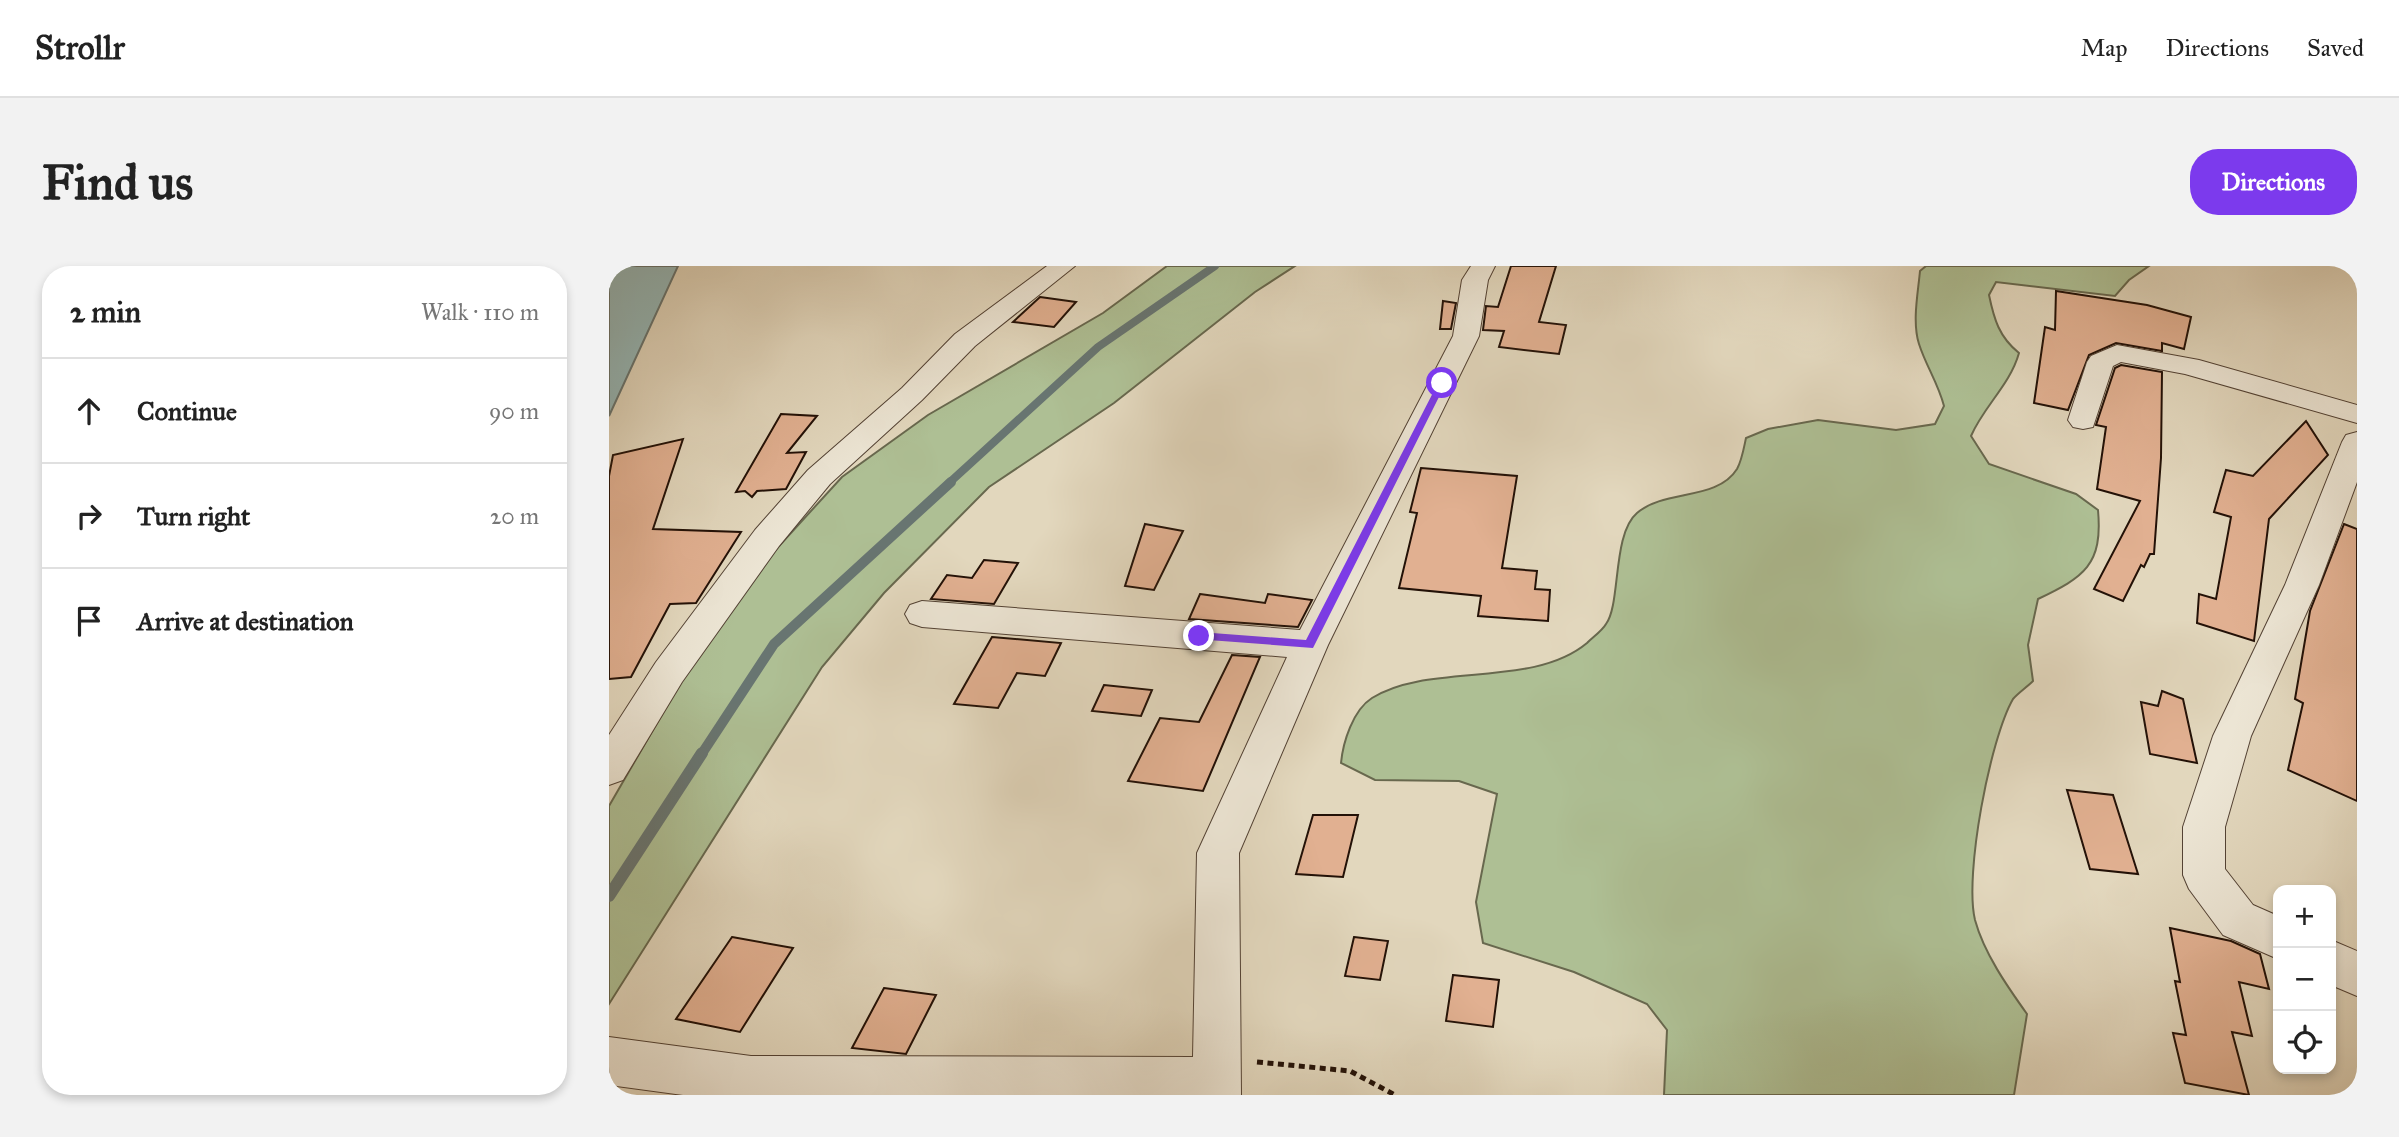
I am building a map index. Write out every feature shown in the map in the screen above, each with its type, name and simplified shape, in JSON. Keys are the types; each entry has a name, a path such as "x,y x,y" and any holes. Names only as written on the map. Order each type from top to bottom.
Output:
{"street":[{"path":"609,768 669,672 767,538 819,477 912,394 965,340 1063,266"},
{"path":"609,1061 751,1080 1218,1078 1217,853 1310,645 1466,335 1475,280 1483,266"},
{"path":"2084,420 2101,362 2116,352 2189,366 2357,414"},
{"path":"2273,936 2238,920 2204,875 2204,827 2232,736 2302,584 2357,442"},
{"path":"922,614 1310,645"},
{"path":"2336,964 2357,974"}],"path":[{"path":"1218,1078 1350,1071 1395,1095"}],"green space":[{"path":"1167,266 1295,266 1255,292 1114,403 989,487 884,593 822,667 609,1004 609,806 687,671 748,580 842,477 928,415 1103,313"},
{"path":"1926,266 2149,266 2129,280 2115,296 1996,282 1989,295 1998,327 2019,353 2010,375 1971,436 1989,464 2076,494 2098,510 2099,529 2093,557 2087,567 2067,584 2038,599 2028,645 2033,681 2013,699 2004,718 1988,775 1976,841 1973,872 1975,920 1990,957 2027,1014 2014,1095 1664,1095 1667,1030 1647,1004 1574,972 1483,943 1476,902 1497,794 1459,781 1375,780 1341,763 1347,736 1354,718 1365,703 1395,687 1538,666 1564,657 1587,643 1604,627 1611,614 1620,552 1629,523 1637,513 1662,500 1704,491 1728,479 1739,465 1746,438 1768,429 1818,420 1896,430 1935,424 1944,406 1919,344 1916,326 1920,271"}],"water":[{"path":"609,266 678,266 609,416"}],"building":[{"path":"1511,266 1556,266 1539,322 1566,325 1559,354 1499,347 1504,331 1483,330 1486,306 1498,307"},
{"path":"2056,291 2147,305 2191,317 2184,349 2162,343 2162,351 2116,343 2089,355 2068,410 2034,403 2045,327 2055,330"},
{"path":"1040,297 1076,302 1054,327 1013,322"},
{"path":"1443,301 1456,303 1451,329 1440,329"},
{"path":"2121,365 2162,372 2161,458 2154,554 2150,554 2144,567 2141,565 2123,601 2094,589 2140,501 2097,489 2106,427 2096,425 2115,368"},
{"path":"781,414 817,416 787,453 806,452 786,489 757,491 752,497 745,491 736,492"},
{"path":"2306,421 2328,455 2269,519 2254,641 2197,623 2199,594 2216,599 2231,517 2214,512 2226,470 2253,476"},
{"path":"683,439 653,529 741,532 696,603 670,604 631,677 609,679 609,476 613,455"},
{"path":"1421,468 1517,476 1502,568 1537,571 1535,589 1550,590 1548,621 1478,616 1481,596 1399,588 1417,513 1410,512"},
{"path":"1145,524 1183,531 1154,590 1125,586"},
{"path":"2344,524 2357,529 2357,801 2288,770 2303,703 2295,699 2310,611"},
{"path":"984,560 1018,563 994,604 931,599 947,575 972,578"},
{"path":"1200,594 1265,603 1268,594 1312,600 1298,627 1189,619"},
{"path":"992,637 1061,643 1045,676 1017,673 998,708 954,704"},
{"path":"1232,655 1260,657 1203,791 1128,781 1160,718 1199,722"},
{"path":"1104,685 1152,690 1141,716 1092,711"},
{"path":"2162,691 2183,699 2197,763 2150,754 2141,702 2158,706"},
{"path":"2067,790 2113,795 2138,874 2090,869"},
{"path":"1313,815 1358,815 1343,877 1296,874"},
{"path":"2170,928 2231,941 2260,954 2269,989 2239,982 2252,1036 2232,1032 2249,1095 2185,1083 2173,1033 2186,1035 2175,981 2180,982"},
{"path":"732,937 793,948 740,1032 676,1019"},
{"path":"1354,937 1388,941 1380,980 1345,976"},
{"path":"1453,975 1499,980 1493,1027 1446,1021"},
{"path":"884,988 936,995 906,1054 852,1048"}],"waterway":[{"path":"949,483 1098,347 1215,266"},
{"path":"701,755 774,644 951,482"},
{"path":"609,896 702,753"}],"route":[{"path":"1199,636 1310,645 1442,383"}]}
